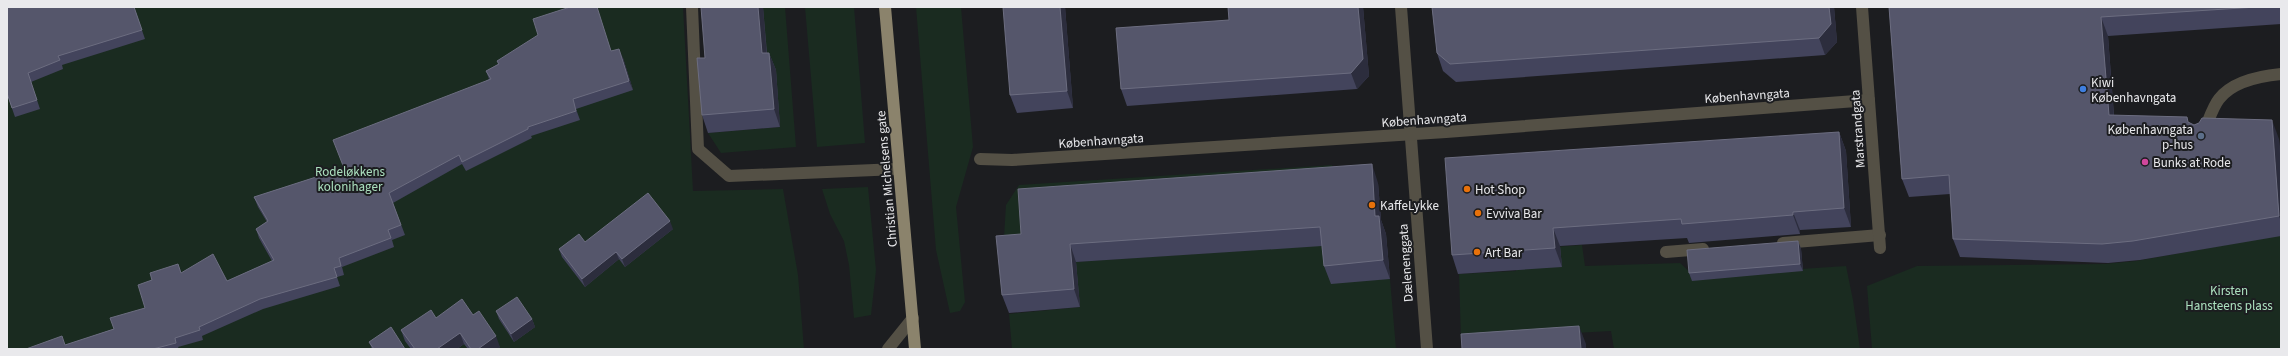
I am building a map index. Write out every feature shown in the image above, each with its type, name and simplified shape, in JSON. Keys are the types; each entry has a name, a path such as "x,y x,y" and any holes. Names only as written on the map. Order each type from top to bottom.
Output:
{"main road":[{"name":"Christian Michelsens gate","path":"885,7 898,169 915,349"}],"street":[{"path":"692,7 698,149 729,176 898,169"},
{"name":"Dælenenggata","path":"1401,7 1427,349"},
{"name":"Marstrandgata","path":"1862,7 1880,248"},
{"path":"2201,136 2218,99 2234,86 2267,75 2281,74"},
{"name":"Københavngata","path":"980,159 1012,160 1410,134 1869,100"},
{"path":"1769,244 1880,235"},
{"path":"1666,252 1714,248"},
{"path":"888,349 913,318"}],"green space":[{"name":"Rodeløkkens kolonihager","path":"7,7 683,7 693,191 783,189 798,275 804,349 7,349"},
{"path":"763,7 785,7 796,147 721,153 708,133 780,127 768,71"},
{"path":"805,7 854,7 865,143 817,147"},
{"path":"916,7 961,7 973,147 956,207 965,302 960,311 950,313 936,250"},
{"path":"1332,165 1334,186 1028,253 1003,254 1006,205 1019,185"},
{"path":"868,187 876,270 871,315 854,318 849,265 844,241 830,214 822,189"},
{"name":"Kirsten Hansteens plass","path":"2281,235 2281,349 1872,349 1867,286 1917,266 2105,264 2136,261"},
{"path":"1327,245 1390,279 1396,349 1012,349 1009,314 1080,307 1074,262"},
{"path":"1582,245 1585,266 1680,263 1694,276 1846,266 1853,300 1860,349 1614,349 1611,331 1461,339 1459,274 1516,271 1515,250"}],"building":[{"path":"7,7 134,7 142,30 58,56 60,60 28,73 37,100 12,108 7,93"},
{"path":"570,7 597,7 611,51 619,49 629,81 573,99 576,111 528,127 528,129 462,162 459,155 389,193 401,225 388,230 391,238 339,258 341,266 334,268 337,277 260,299 199,327 200,330 175,338 176,343 153,349 26,349 62,336 65,345 114,329 110,318 145,308 138,285 152,280 150,273 178,264 181,273 213,254 227,281 274,260 256,229 268,221 254,197 344,168 333,140 491,79 486,71 499,64 497,61 538,35 533,19"},
{"path":"701,7 758,7 762,53 769,53 774,109 702,115 697,58 705,58"},
{"path":"1003,7 1060,7 1067,91 1010,95"},
{"path":"1228,7 1358,7 1363,59 1351,73 1121,89 1116,28 1229,20"},
{"path":"1432,7 1829,7 1831,24 1819,38 1450,64 1437,53"},
{"path":"1889,7 2257,7 2101,17 2109,115 2187,117 2188,122 2194,125 2199,123 2202,118 2272,120 2279,216 2133,241 2102,244 1953,239 1949,175 1902,179"},
{"path":"1839,132 1844,208 1793,212 1793,215 1682,224 1681,219 1553,228 1555,248 1452,255 1445,158"},
{"path":"1372,164 1375,216 1379,216 1383,260 1324,266 1320,227 1070,244 1074,289 1002,295 996,236 1021,234 1018,189"},
{"path":"648,193 670,221 622,259 616,252 582,279 559,249 579,234 585,242"},
{"path":"1798,241 1800,264 1689,273 1687,250"},
{"path":"517,297 532,319 511,334 496,311"},
{"path":"462,299 473,315 479,311 496,336 478,349 471,349 460,333 437,349 415,349 401,330 431,310 436,318"},
{"path":"1579,326 1581,349 1462,349 1461,334"},
{"path":"391,327 405,349 374,349 369,342"}],"place":[{"name":"Kiwi Københavngata","path":"2083,89"},
{"name":"Københavngata p-hus","path":"2201,136"},
{"name":"Bunks at Rode","path":"2145,162"},
{"name":"Hot Shop","path":"1467,189"},
{"name":"KaffeLykke","path":"1372,205"},
{"name":"Evviva Bar","path":"1478,213"},
{"name":"Art Bar","path":"1477,252"}]}
